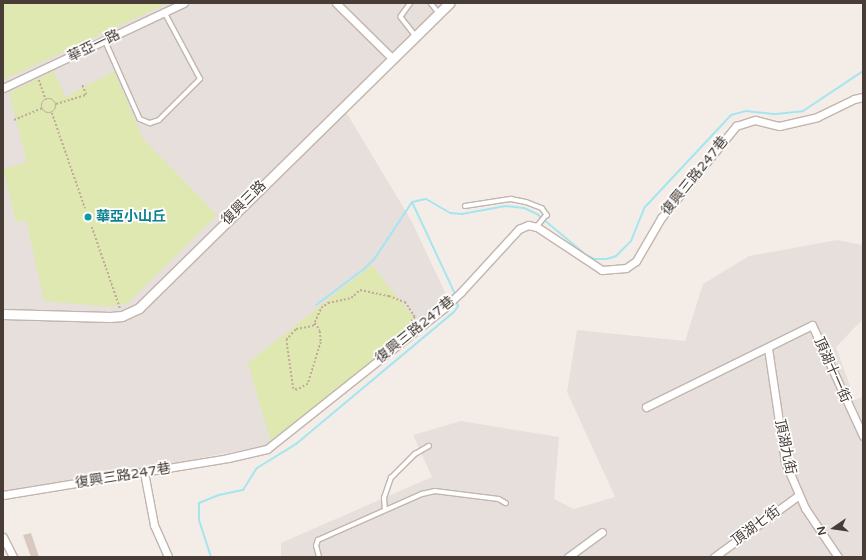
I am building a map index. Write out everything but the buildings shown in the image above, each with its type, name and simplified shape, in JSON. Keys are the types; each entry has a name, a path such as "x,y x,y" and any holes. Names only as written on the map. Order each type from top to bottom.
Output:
{"street":[{"name":"華亞一路","path":"3,88 184,3"},
{"path":"336,3 391,57"},
{"name":"復興三路","path":"3,314 110,317 122,316 139,308 391,57 449,3"},
{"name":"復興三路247巷","path":"3,495 228,458 267,449 462,292 519,229 528,225 540,224 602,270 626,268 636,261 661,218 736,126 744,121 755,120 779,126 817,117 854,99 863,98"},
{"name":"頂湖十一街","path":"768,348 812,325 863,436"},
{"path":"646,407 768,348"},
{"name":"頂湖九街","path":"768,348 785,462 799,495 838,557"},
{"path":"144,472 154,525 168,557"},
{"name":"頂湖七街","path":"714,557 799,495"},
{"path":"568,557 602,532"},
{"path":"3,537 13,557"}],"lane":[{"path":"411,3 401,17 415,35"},
{"path":"431,3 439,13"},
{"path":"105,40 140,119 150,123 158,120 200,79 164,12"},
{"path":"465,206 511,199 542,208 547,214 540,224"},
{"path":"385,510 384,498 391,478 415,454 429,446"},
{"path":"319,557 316,546 318,540 422,494 436,491 499,499 506,503"}],"path":[{"path":"14,120 42,108 46,100 39,80"},
{"path":"56,104 86,95 82,85"},
{"path":"46,100 52,100 56,104"},
{"path":"42,108 46,113 52,113 56,109 56,104"},
{"path":"52,113 85,208"},
{"path":"92,227 120,310"},
{"path":"315,323 320,331 321,342 308,384 297,390 293,389 286,340 296,329 313,326 320,308 351,298 360,290 365,289 404,302 410,307 415,317 405,330"}],"shaded area":[{"path":"3,3 453,3 346,112 411,220 451,305 278,443 3,497"},
{"path":"837,240 863,245 863,319 836,347 855,400 863,397 863,557 281,557 281,543 432,477 413,435 461,421 559,437 554,499 574,509 615,497 567,392 577,330 685,341 703,284 749,256"}],"green space":[{"path":"3,3 168,3 3,80"},
{"path":"54,71 65,97 114,71 143,139 217,215 128,303 111,307 44,301 26,220 16,222 3,169 27,162 9,93"},
{"path":"372,265 419,324 271,442 248,363"}],"waterway":[{"path":"316,305 364,269 375,258 412,202 426,199 450,213 462,214 505,206 524,208 537,214 585,254 594,259 607,259 616,256 631,241 645,207 731,115 746,111 776,114 803,111 863,71"},
{"path":"412,202 455,294"},
{"path":"211,557 199,521 199,503 219,495 243,490 257,468 296,444 454,312 458,306 456,299"}],"place":[{"name":"華亞小山丘","path":"88,217"}]}
